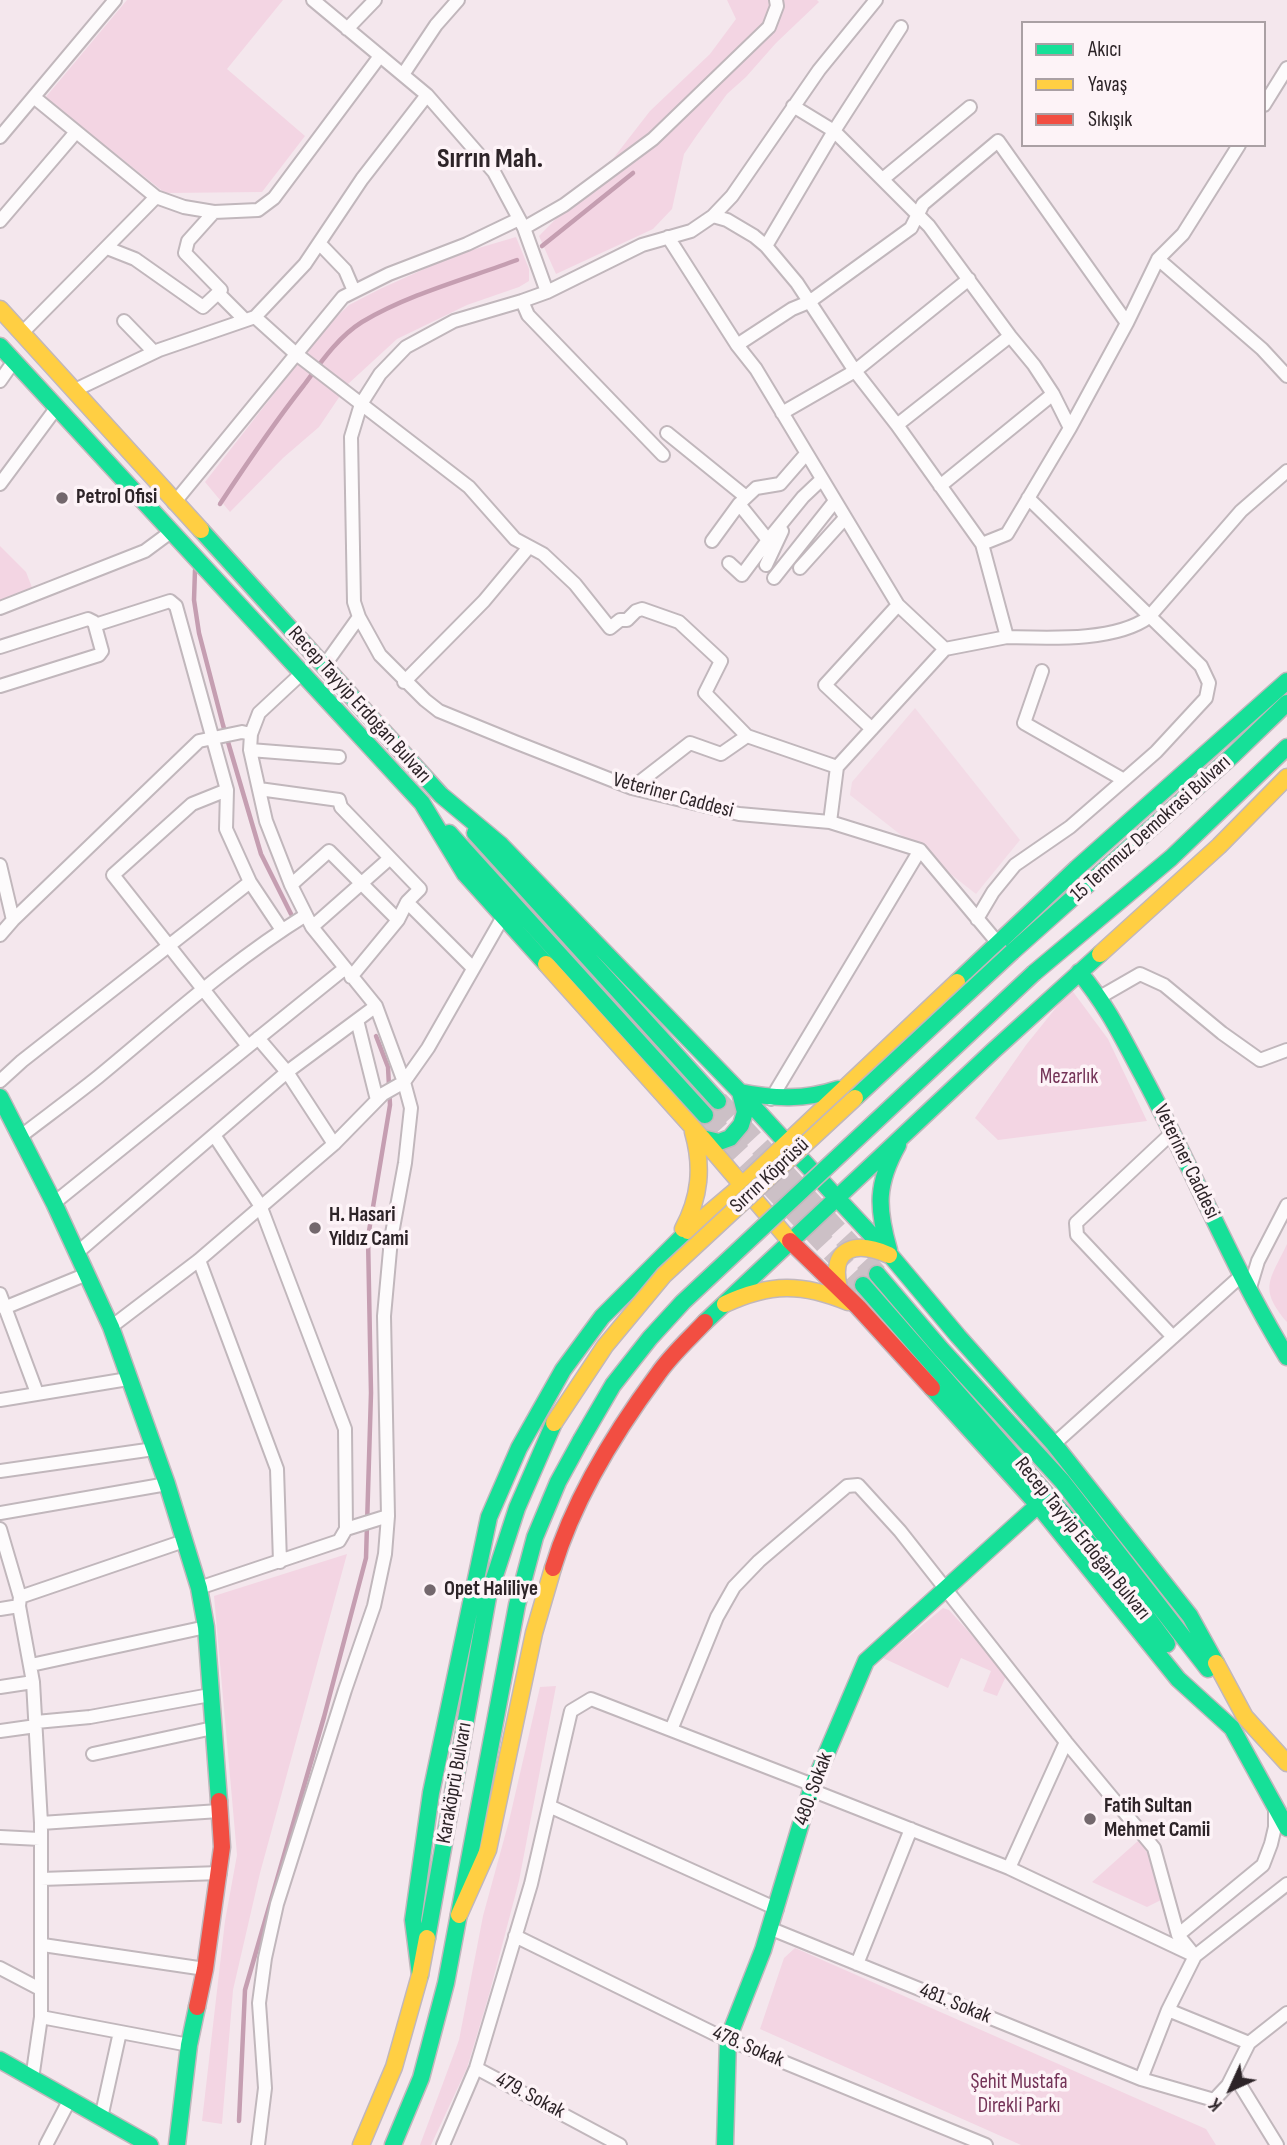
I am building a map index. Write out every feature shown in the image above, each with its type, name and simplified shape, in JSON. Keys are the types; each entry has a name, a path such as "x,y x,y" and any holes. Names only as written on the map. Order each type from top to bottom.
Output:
{"main road":[{"name":"Recep Tayyip Erdoğan Bulvarı","path":"0,309 718,1101"},
{"name":"Recep Tayyip Erdoğan Bulvarı","path":"0,346 422,803 705,1115"},
{"path":"420,1975 413,1920 431,1793 489,1517 519,1448 563,1370 602,1317 674,1243 741,1186 841,1088 1155,797 1287,681"},
{"name":"15 Temmuz Demokrasi Bulvarı","path":"1012,952 1223,765 1287,704"},
{"name":"15 Temmuz Demokrasi Bulvarı","path":"1034,973 1171,858 1287,747"},
{"path":"460,1915 488,1850 534,1633 558,1552 582,1496 616,1437 659,1372 717,1308 1219,846 1287,777"},
{"path":"440,795 501,845 740,1092 891,1256 1054,1444 1191,1616 1245,1717 1287,1763"},
{"path":"422,803 465,874 691,1125 790,1241 858,1307 1038,1505 1178,1679 1232,1728 1281,1806 1287,1828"},
{"name":"Sırrın Köprüsü","path":"554,1423 586,1369 626,1315 664,1275 1012,952"},
{"name":"Veteriner Caddesi","path":"1079,972 1100,997 1173,1132 1249,1291 1284,1347"},
{"name":"Sırrın Köprüsü","path":"581,1440 613,1385 683,1302 1034,973"},
{"path":"740,1092 771,1099 796,1100 821,1096 841,1088"},
{"path":"702,1138 719,1142 730,1138 741,1125 745,1111 740,1092"},
{"path":"0,1097 22,1136 78,1252 111,1327 167,1484 199,1588 206,1627 222,1847 205,1969 189,2045 177,2145"},
{"path":"674,1243 694,1212 699,1184 701,1163 691,1125"},
{"path":"891,1256 880,1221 878,1202 884,1167 906,1132"},
{"path":"839,1288 835,1274 836,1264 843,1254 858,1247 869,1247 891,1256"},
{"name":"Recep Tayyip Erdoğan Bulvarı","path":"877,1274 941,1349 1062,1481 1287,1774"},
{"name":"Recep Tayyip Erdoğan Bulvarı","path":"863,1285 1102,1557 1232,1728"},
{"path":"717,1308 762,1289 786,1286 812,1289 858,1307"},
{"name":"Karaköprü Bulvarı","path":"361,2145 394,2067 420,1975 488,1597 500,1550 525,1484 554,1423"},
{"name":"Karaköprü Bulvarı","path":"393,2145 421,2078 446,1983 517,1605 535,1537 558,1482 581,1440"},
{"name":"480. Sokak","path":"725,2145 728,2039 777,1909 812,1788 866,1661 1038,1505"},
{"path":"0,2060 150,2145"}],"street":[{"path":"0,137 115,0"},
{"path":"313,0 427,94 494,172 522,224 547,292"},
{"path":"347,29 375,0"},
{"path":"404,73 436,25 458,0"},
{"path":"174,503 343,297 389,274 522,224 564,205 653,139 769,27 777,6 776,0"},
{"name":"Veteriner Caddesi","path":"876,0 793,106 732,196 713,216 691,231 642,245 547,292 454,321 415,342 380,374 361,404 351,437 354,602 359,617 380,655 404,682 439,711 632,788 739,814 830,822 920,850"},
{"path":"766,246 834,131 901,27"},
{"path":"35,98 156,197 184,207 214,212 258,210 274,198 380,56"},
{"path":"1266,102 1287,68"},
{"path":"75,390 154,352 250,319 305,264 362,179 427,94"},
{"path":"793,106 834,131 884,178 929,226 1010,337 1034,365 1053,394 1070,428"},
{"path":"884,178 970,107"},
{"path":"0,221 76,132"},
{"path":"737,345 792,309 809,302 911,228 916,215 931,197 998,142 1127,323"},
{"path":"982,544 1007,534 1070,428 1158,259 1183,234 1238,147"},
{"path":"22,334 156,197"},
{"path":"107,248 135,259 203,307 221,290 185,253 188,241 214,212"},
{"path":"713,216 742,228 766,246 797,283 855,371 982,544 1007,637"},
{"path":"668,237 782,412 898,605 945,649"},
{"path":"320,244 345,270 354,292"},
{"path":"1158,259 1262,349 1287,376"},
{"path":"782,412 855,371 969,279"},
{"path":"218,293 469,487 515,539 543,554 575,584 610,628 642,609 678,622 686,628 721,662 705,693 747,736 837,767"},
{"path":"522,301 528,314 663,455"},
{"path":"124,321 154,352"},
{"path":"897,425 1010,337"},
{"path":"0,381 14,361"},
{"path":"940,486 1053,394"},
{"path":"0,484 57,407"},
{"path":"667,433 743,500 768,540"},
{"path":"712,541 743,500 756,488 780,484 806,454"},
{"path":"830,822 837,767 945,649 1007,637 1072,638 1137,626 1149,617 1241,511 1287,471"},
{"path":"729,563 742,575 803,497 821,480"},
{"path":"766,565 783,529 803,497"},
{"path":"977,919 993,892 1015,865 1070,827 1156,752 1206,698 1209,683 1201,666 1028,498"},
{"path":"774,578 835,501"},
{"path":"800,569 845,518"},
{"path":"0,608 145,551 172,531"},
{"path":"404,682 484,601 529,547"},
{"path":"95,625 170,601 176,606 227,790 226,829 250,882 282,930"},
{"path":"872,729 825,685 898,605"},
{"path":"324,666 359,617"},
{"path":"0,647 88,619 95,625 102,651 99,655 0,686"},
{"path":"1042,671 1024,723 1124,780"},
{"path":"258,2145 265,2088 259,2003 265,1958 277,1904 374,1606 385,1554 388,1516 384,1316 391,1239 405,1163 411,1108 400,1084 376,1006 312,927 291,885 266,821 250,750 251,734 259,713 302,673"},
{"path":"0,935 199,741 235,734 251,734"},
{"path":"632,788 690,743 721,754 747,736"},
{"path":"250,750 339,757"},
{"path":"54,1203 253,1042 347,973 398,920 408,902 420,890 341,807 340,800 259,789"},
{"path":"227,790 192,804 113,875 204,988 253,1042 287,1072 334,1144"},
{"path":"771,1099 920,850 997,942"},
{"path":"291,885 329,851 398,920"},
{"path":"312,927 389,859"},
{"path":"0,865 13,920"},
{"path":"0,1081 250,882"},
{"path":"408,902 473,968"},
{"path":"22,1136 204,988 306,915"},
{"path":"111,1327 199,1260 334,1144 380,1097 400,1084 428,1048 504,915"},
{"path":"1100,997 1140,974 1164,985 1222,1033 1260,1060 1287,1050"},
{"path":"78,1252 287,1072 376,1006"},
{"path":"357,1020 380,1097"},
{"path":"1173,1132 1076,1223 1077,1235 1173,1338"},
{"path":"199,1588 339,1541 346,1529 345,1429 260,1205 214,1135"},
{"path":"1249,1291 1258,1261 1287,1205"},
{"path":"199,1260 276,1469 280,1562"},
{"path":"4,1307 87,1274"},
{"path":"1054,1444 1242,1275"},
{"path":"0,1294 37,1393"},
{"path":"0,1401 128,1379"},
{"path":"0,1471 154,1449"},
{"path":"0,1513 167,1484"},
{"path":"671,1730 718,1618 734,1587 846,1486 858,1485 900,1531 1066,1742 1154,1847 1178,1936 1195,1956"},
{"path":"346,1529 388,1516"},
{"path":"1,1537 20,1601 31,1665 36,1724 43,1945 41,2017 32,2079"},
{"path":"0,1609 184,1541"},
{"path":"31,1665 206,1627"},
{"path":"0,1687 33,1682"},
{"path":"0,1731 210,1695"},
{"path":"443,2145 476,2068 531,1884 572,1711 591,1699 1009,1868 1195,1956"},
{"path":"93,1754 213,1728"},
{"path":"1009,1868 1066,1742"},
{"path":"549,1806 777,1909"},
{"path":"1178,1936 1263,1865 1281,1806"},
{"path":"41,1823 219,1811"},
{"path":"857,1964 911,1829"},
{"path":"0,1837 40,1839"},
{"path":"41,1879 220,1873"},
{"path":"1141,2079 1168,2010 1195,1956 1287,1884"},
{"name":"481. Sokak","path":"769,1928 1141,2079 1214,2100 1234,2075"},
{"name":"478. Sokak","path":"515,1936 728,2039 986,2145"},
{"path":"43,1945 205,1969"},
{"path":"0,1968 40,1989"},
{"path":"1168,2010 1249,2043"},
{"path":"1278,2145 1234,2075 1249,2043 1287,2014"},
{"path":"41,2017 189,2045"},
{"path":"101,2118 120,2032"},
{"name":"479. Sokak","path":"476,2068 620,2145"},
{"path":"46,2145 69,2101"}],"shaded area":[{"path":"915,708 1020,840 976,894 850,795 852,782"}],"green space":[{"path":"127,0 283,0 227,69 305,136 262,192 165,193 45,98"},
{"path":"727,0 819,2 727,94 697,135 684,154 672,209 653,229 556,274 539,236 605,169 650,111 710,54 736,19"},
{"path":"516,237 529,269 529,281 467,305 397,339 348,384 319,427 283,458 230,512 205,482 327,326 349,305 380,289 455,255"},
{"path":"0,546 26,572 33,590 0,603"},
{"name":"Mezarlık","path":"1071,989 1108,1039 1147,1121 998,1140 975,1118 1026,1045"},
{"path":"1287,1244 1287,1322 1272,1301 1270,1284"},
{"path":"347,1554 260,1873 233,1990 222,2124 202,2121 225,1921 237,1855 214,1596"},
{"path":"943,1608 949,1610 1007,1674 997,1696 983,1691 991,1671 961,1658 948,1688 883,1658"},
{"path":"556,1686 519,1881 489,1995 467,2068 431,2145 420,2145 459,2040 483,1916 509,1821 540,1687"},
{"path":"1139,1840 1170,1888 1163,1899 1147,1907 1092,1882"},
{"name":"Şehit Mustafa Direkli Parkı","path":"795,1948 1206,2129 1216,2145 1021,2145 760,2029 784,1958"}],"waterway":[{"path":"542,246 633,173"},
{"path":"220,504 317,368 353,328 418,295 517,260"},
{"path":"195,570 194,600 199,633 223,725 261,854 291,914"},
{"path":"239,2121 245,1990 324,1717 366,1558 371,1393 368,1237 390,1105 388,1067 376,1036"}],"tunnel":[{"path":"718,1101 877,1274"},
{"path":"705,1115 863,1285"}],"traffic: fast":[{"path":"0,346 422,803 465,874 546,964"},
{"path":"201,530 441,795 501,845 740,1092 837,1198"},
{"path":"957,982 1077,868 1287,681"},
{"path":"1012,952 1232,756 1287,703"},
{"path":"1034,973 1171,858 1287,747"},
{"path":"449,833 705,1115"},
{"path":"475,833 718,1101"},
{"path":"855,1098 1012,952"},
{"path":"705,1322 1100,954"},
{"path":"1079,972 1098,997 1121,1036 1248,1288 1287,1357"},
{"path":"581,1440 613,1385 683,1302 1034,973"},
{"path":"740,1092 789,1097 838,1089"},
{"path":"702,1138 719,1142 730,1138 741,1125 745,1112 740,1092"},
{"path":"0,1097 54,1203 111,1327 167,1484 199,1588 206,1627 219,1801"},
{"path":"889,1250 882,1221 882,1184 898,1145"},
{"path":"837,1198 891,1256 1054,1444 1190,1616 1216,1663"},
{"path":"420,1975 413,1920 431,1793 489,1517 519,1448 563,1370 602,1317 688,1231"},
{"path":"877,1274 941,1349 1062,1481 1208,1669"},
{"path":"863,1285 1111,1568 1167,1644"},
{"path":"932,1388 1038,1505 1178,1679 1232,1728 1287,1828"},
{"path":"427,1938 488,1597 517,1508 554,1423"},
{"path":"393,2145 421,2078 446,1983 517,1605 535,1537 558,1482 581,1440"},
{"path":"725,2145 728,2039 763,1950 811,1790 866,1661 1038,1505"},
{"path":"177,2145 189,2045 197,2007"},
{"path":"0,2060 150,2145"}],"traffic: slow":[{"path":"0,309 201,530"},
{"path":"1100,954 1219,846 1287,777"},
{"path":"546,964 790,1241"},
{"path":"688,1231 741,1186 957,982"},
{"path":"554,1423 605,1346 664,1275 855,1098"},
{"path":"683,1229 693,1205 698,1182 698,1157 693,1132"},
{"path":"839,1288 838,1263 848,1250 866,1248 889,1255"},
{"path":"725,1304 757,1292 786,1288 816,1291 848,1302"},
{"path":"459,1915 488,1850 534,1633 553,1568"},
{"path":"1216,1663 1245,1717 1287,1763"},
{"path":"361,2145 394,2067 420,1975 427,1938"}],"traffic: jam":[{"path":"790,1241 858,1307 932,1388"},
{"path":"553,1568 572,1516 611,1442 663,1367 705,1322"},
{"path":"197,2007 222,1847 219,1801"}],"place":[{"name":"Petrol Ofisi","path":"62,498"},
{"name":"H. Hasari Yıldız Cami","path":"315,1228"},
{"name":"Opet Haliliye","path":"430,1590"},
{"name":"Fatih Sultan Mehmet Camii","path":"1090,1819"}],"district":[{"name":"Sırrın Mah.","path":"490,160"}]}
